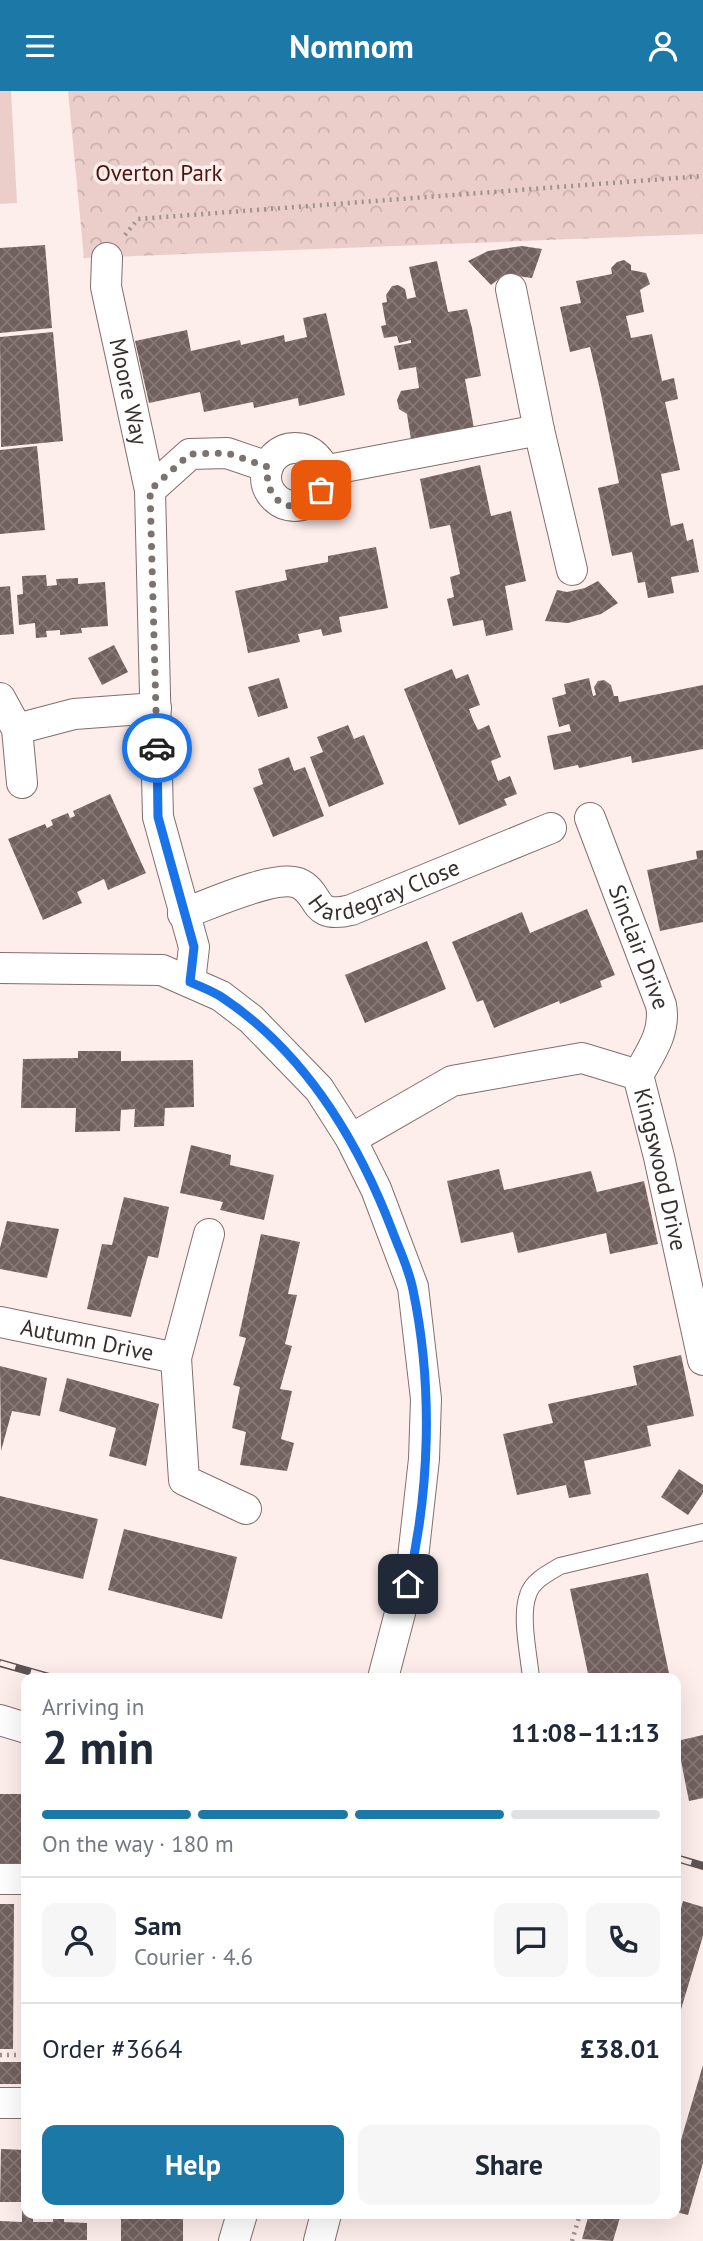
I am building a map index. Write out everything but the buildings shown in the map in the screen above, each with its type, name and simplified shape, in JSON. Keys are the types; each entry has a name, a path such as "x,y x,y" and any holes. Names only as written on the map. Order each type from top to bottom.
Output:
{"street":[{"name":"Moore Way","path":"107,258 106,287 150,490 158,817 194,947 190,982"},
{"path":"511,289 539,430 572,570"},
{"path":"323,471 539,430"},
{"path":"297,448 313,455 323,471 321,490 307,504 288,506 272,495 267,487 268,467 279,453 297,448"},
{"path":"150,490 190,454 227,453 268,467"},
{"path":"0,698 17,729 22,783"},
{"path":"17,729 75,714 156,708"},
{"name":"Sinclair Drive","path":"590,818 661,1005 664,1020 659,1039 638,1075"},
{"name":"Hardegray Close","path":"184,914 269,883 286,881 300,884 322,909 336,914 551,828"},
{"path":"0,968 162,970 221,996 251,1019 319,1089 351,1139 376,1189 413,1287 426,1399 425,1459 412,1567 384,1673"},
{"name":"Kingswood Drive","path":"351,1139 452,1080 582,1058 638,1075 659,1157 703,1360"},
{"name":"Autumn Drive","path":"209,1234 177,1358 184,1480 246,1509"},
{"name":"Autumn Drive","path":"0,1322 177,1358"},
{"path":"0,1720 21,1726"},
{"path":"0,1879 21,1879"},
{"path":"0,2103 21,2103"},
{"path":"234,2241 241,2219"},
{"path":"319,2241 325,2219"}],"lane":[{"path":"531,1673 525,1610 528,1594 542,1577 560,1566 703,1532"}],"path":[{"path":"107,258 138,219 703,176"},
{"path":"0,2055 21,2055"},
{"path":"572,2241 579,2219"}],"green space":[{"path":"0,91 11,91 17,203 0,204"},
{"name":"Overton Park","path":"68,91 703,91 703,234 84,258"}],"railway":[{"path":"0,1663 35,1673"},
{"path":"681,1859 703,1866"}],"way so far":[{"path":"157,748 150,490 190,454 227,453 268,467 267,487 279,502 288,506 307,504 321,490"}],"route":[{"path":"157,748 158,817 194,947 190,982 221,996 251,1019 319,1089 351,1139 376,1189 413,1287 426,1399 425,1459 408,1584"}]}
